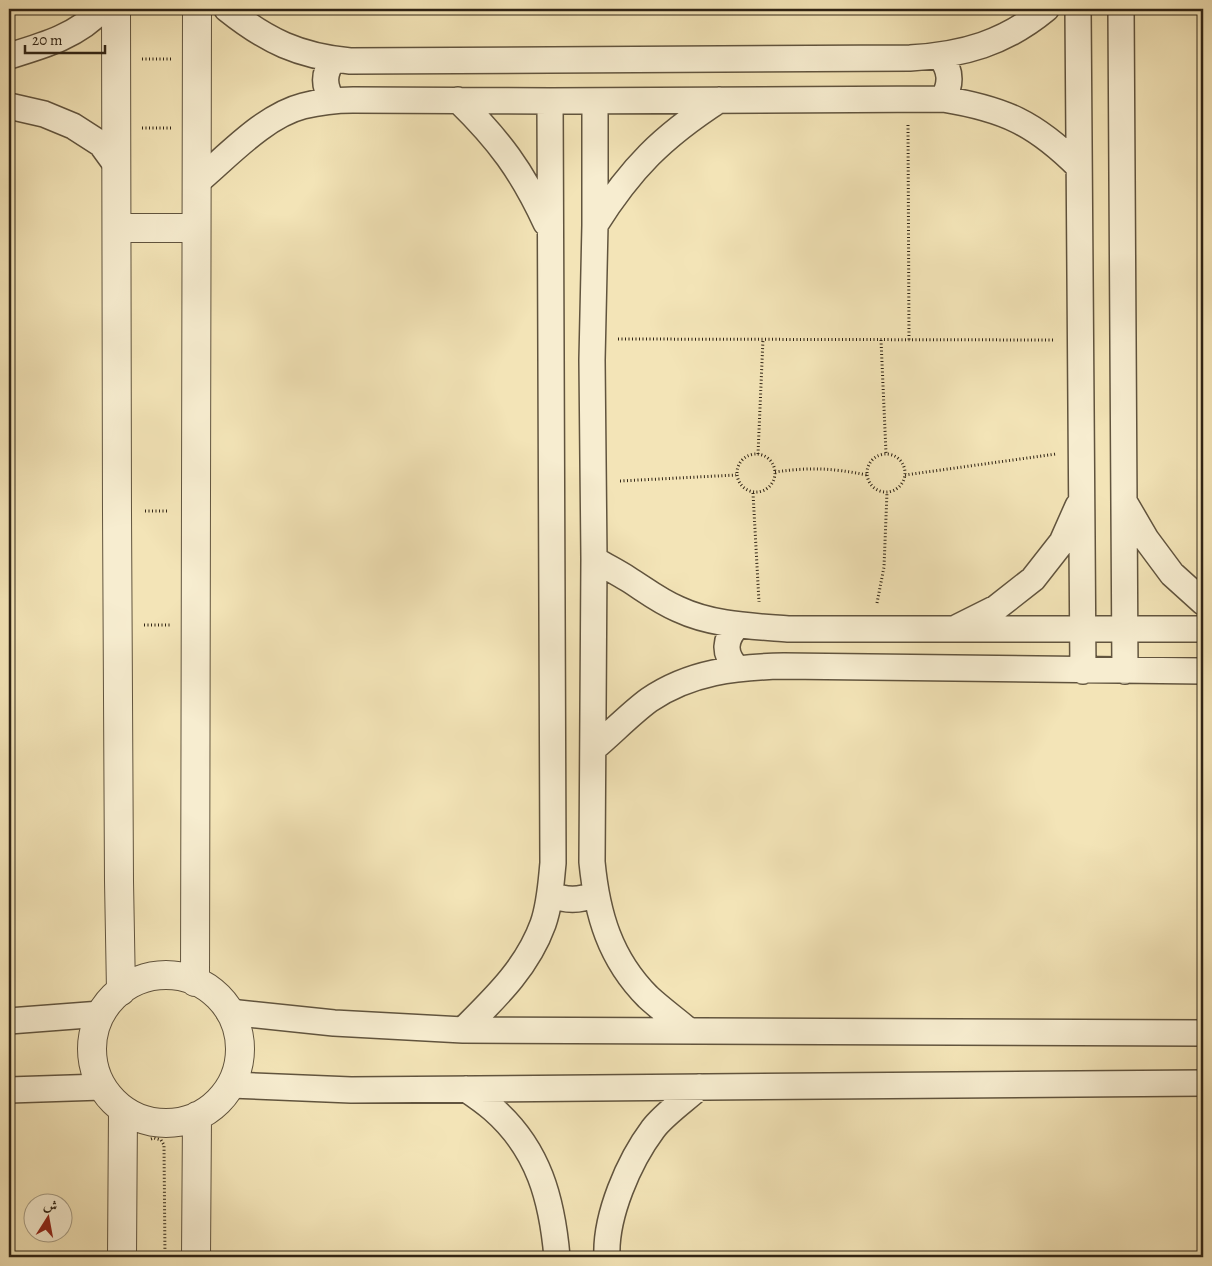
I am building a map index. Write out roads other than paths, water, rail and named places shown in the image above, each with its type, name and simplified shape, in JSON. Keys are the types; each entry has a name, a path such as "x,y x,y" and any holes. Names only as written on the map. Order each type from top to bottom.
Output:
{"street":[{"path":"9,56 66,36 94,17 102,9"},
{"path":"116,9 117,512 121,991"},
{"path":"195,982 197,9"},
{"path":"228,9 248,26 275,42 303,53 350,61 900,58 940,56 972,49 1003,38 1031,21 1046,9"},
{"path":"1078,9 1083,671"},
{"path":"1121,9 1125,670"},
{"path":"940,56 946,63 950,81 948,91 943,99"},
{"path":"333,100 325,85 325,75 334,59"},
{"path":"198,182 251,135 279,116 302,106 333,100 943,99 974,104 1004,113 1057,145 1079,167"},
{"path":"458,100 512,160 533,194 550,230"},
{"path":"595,225 614,195 636,167 661,142 689,119 719,100"},
{"path":"463,1030 517,973 533,948 544,922 550,894 553,863 550,101"},
{"path":"595,101 592,349 594,559 592,862 595,894 602,922 614,949 629,974 648,996 689,1031"},
{"path":"9,106 44,114 73,126 100,144 117,166"},
{"path":"117,228 196,228"},
{"path":"551,361 592,349"},
{"path":"953,629 996,608 1033,579 1062,542 1081,500"},
{"path":"1125,502 1146,539 1172,574 1203,602"},
{"path":"594,559 627,578 652,596 679,609 708,619 749,626 788,629 1203,629"},
{"path":"737,668 726,648 731,632 749,626"},
{"path":"594,748 648,701 676,684 706,673 737,668 784,666 1203,671"},
{"path":"550,894 568,900 587,898 595,894"},
{"path":"164,976 180,977 195,982 208,989 220,999 236,1025 239,1040 239,1056 231,1085 222,1098 197,1116 167,1123 152,1122 137,1117 123,1110 112,1100 102,1087 96,1073 92,1058 92,1043 95,1028 101,1014 110,1001 134,983 164,976"},
{"path":"229,1012 334,1023 463,1030 1203,1033"},
{"path":"9,1021 101,1014"},
{"path":"231,1085 351,1090 1203,1083"},
{"path":"9,1090 102,1087"},
{"path":"607,1257 614,1207 630,1165 654,1127 699,1087"},
{"path":"466,1088 494,1109 517,1134 535,1164 548,1196 557,1257"},
{"path":"122,1257 123,1110"},
{"path":"196,1257 197,1116"}]}
